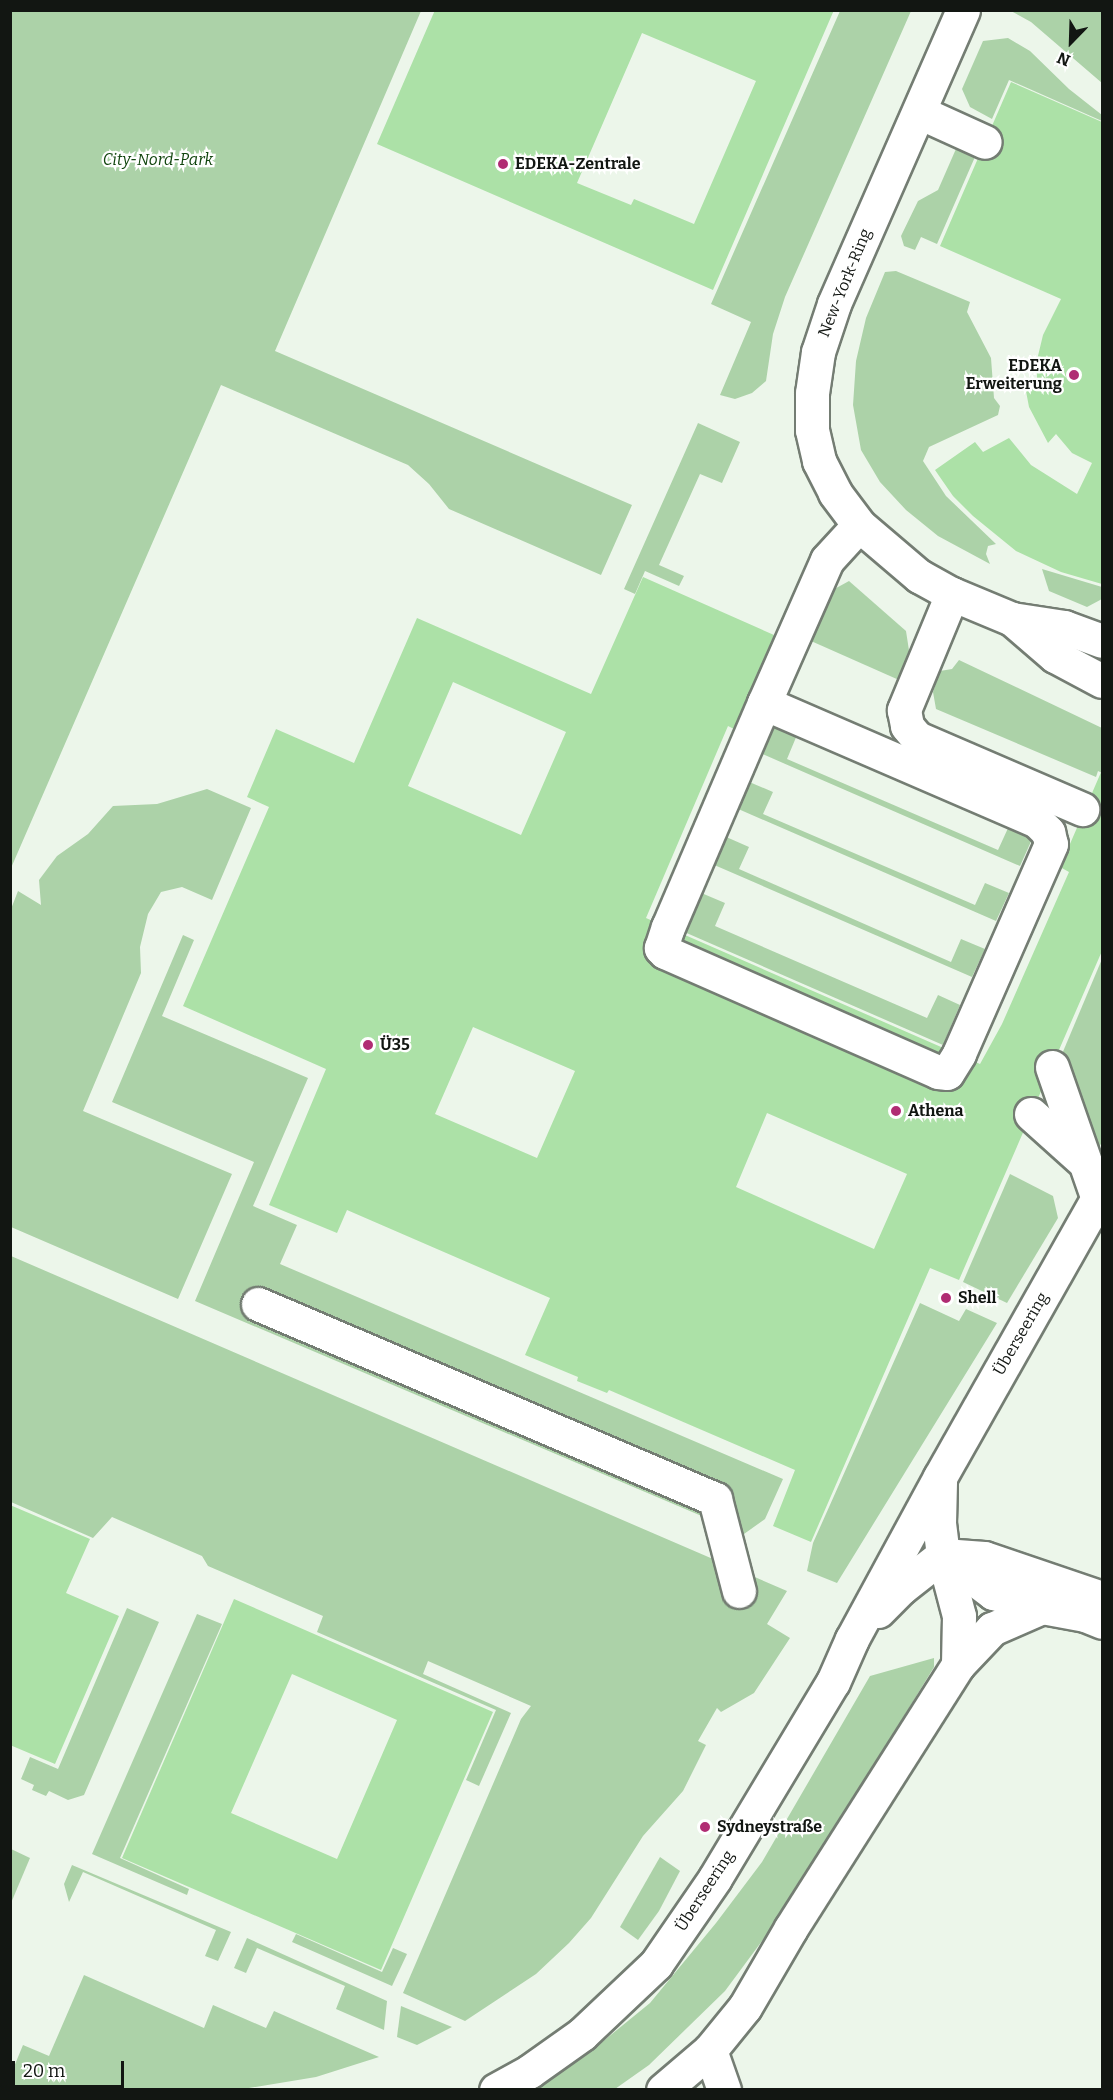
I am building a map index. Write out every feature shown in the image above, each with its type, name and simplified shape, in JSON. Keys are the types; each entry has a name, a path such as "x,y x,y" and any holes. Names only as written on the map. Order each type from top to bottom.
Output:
{"street":[{"name":"New-York-Ring","path":"963,10 834,304 818,352 812,393 812,430 819,461 835,493 859,525 919,576 952,594 1012,619 1064,627 1102,641"},
{"path":"919,112 985,142"},
{"path":"764,703 1037,821 1048,832 1051,844 959,1054 947,1073 938,1072 665,952 661,948 661,942 764,703 827,560 859,525"},
{"path":"952,594 904,710 907,726 917,738 1086,800"},
{"name":"New-York-Ring","path":"1012,619 1054,656 1102,681"},
{"path":"1052,1067 1083,1161 1100,1195"},
{"path":"1031,1114 1083,1161"},
{"name":"Überseering","path":"496,2090 530,2071 582,2034 656,1964 715,1878 832,1682 852,1639 940,1477 1100,1195"},
{"path":"258,1304 715,1499 739,1591"},
{"name":"Überseering","path":"940,1477 939,1523 943,1555 959,1616 958,1665"},
{"path":"943,1555 984,1558 1102,1598"},
{"path":"943,1555 993,1593 1042,1607 1085,1615 1102,1622"},
{"name":"Überseering","path":"852,1639 901,1588 943,1555"},
{"path":"663,2090 710,2050 745,2007 791,1929 958,1665 992,1629 1042,1607"},
{"path":"710,2050 724,2090"}],"green space":[{"name":"City-Nord-Park","path":"11,10 421,11 275,351 632,505 601,575 449,509 429,484 408,465 221,385 11,868"},
{"path":"840,11 911,11 785,297 773,334 766,381 752,393 735,399 720,395 751,322 711,304"},
{"path":"1011,11 1102,11 1102,83 1031,22"},
{"path":"1008,38 1030,51 1069,89 1102,115 1102,121 1009,80 992,119 970,107 962,89 983,41"},
{"path":"959,142 978,150 937,244 921,237 915,250 904,246 901,236 918,201 938,190"},
{"path":"896,271 970,302 967,312 991,358 994,398 1000,406 998,415 929,447 923,461 946,496 996,544 988,546 986,554 990,564 938,536 906,510 880,482 861,450 853,405 856,361 866,318 885,272"},
{"path":"698,423 740,442 722,483 700,474 659,565 684,576 679,586 645,571 635,594 624,589"},
{"path":"1042,569 1102,587 1102,599 1087,607 1049,591"},
{"path":"849,581 906,631 910,657 899,680 811,641 829,592"},
{"path":"959,660 1102,728 1102,773 1098,771 1096,777 936,709 933,692 940,671 952,669"},
{"path":"772,724 797,735 787,759 998,850 1009,826 1033,837 1020,866 760,753"},
{"path":"747,781 773,792 763,814 975,905 985,883 1009,893 996,921 736,808"},
{"path":"207,789 251,808 212,900 182,887 161,892 148,914 140,947 141,973 83,1111 232,1174 178,1299 11,1227 11,909 18,891 41,905 39,880 57,856 88,834 113,806 157,804"},
{"path":"724,836 749,847 739,869 951,962 961,939 985,949 972,977 712,864"},
{"path":"699,892 725,903 715,926 927,1018 938,995 960,1005 943,1045 682,931"},
{"path":"183,935 194,940 162,1016 308,1078 253,1206 297,1225 280,1264 783,1479 765,1519 744,1534 195,1301 254,1162 112,1102"},
{"path":"1102,959 1102,1142 1092,1159 1062,1054"},
{"path":"1010,1174 1053,1196 1058,1218 1007,1303 963,1282"},
{"path":"11,1256 787,1591 767,1624 790,1638 754,1693 721,1712 717,1708 698,1741 706,1745 683,1791 643,1836 591,1918 569,1943 536,1974 465,2021 403,1993 521,1719 531,1706 428,1661 423,1674 511,1713 479,1786 466,1780 496,1710 317,1632 323,1616 208,1566 202,1556 112,1517 93,1538 11,1502"},
{"path":"920,1303 959,1321 966,1309 997,1323 837,1583 807,1571 813,1543"},
{"path":"127,1608 159,1622 84,1795 68,1800 49,1791 46,1796 32,1790 34,1785 21,1779 30,1757 58,1769"},
{"path":"197,1614 222,1624 120,1858 189,1889 187,1895 92,1854"},
{"path":"934,1658 934,1667 790,1903 725,1991 649,2065 615,2089 532,2090 585,2056 650,2003 716,1923 762,1862 870,1676"},
{"path":"11,1849 30,1858 11,1903"},
{"path":"660,1857 680,1871 659,1911 638,1940 620,1927"},
{"path":"72,1865 231,1932 218,1961 205,1956 216,1930 83,1872 69,1902 64,1884"},
{"path":"296,1934 382,1972 393,1948 407,1954 392,1986 292,1942"},
{"path":"247,1938 387,2001 384,2030 336,2009 345,1986 257,1948 246,1973 234,1968"},
{"path":"84,1975 204,2028 213,2005 266,2028 274,2011 379,2057 316,2077 243,2089 11,2089 11,2074 23,2045 49,2056"},
{"path":"401,2006 452,2027 417,2045 397,2037"}],"building":[{"name":"EDEKA-Zentrale","path":"435,10 834,10 713,290 377,144","holes":["642,33 756,81 694,224 634,199 631,205 577,183"]},
{"name":"EDEKA Erweiterung","path":"1011,82 1102,122 1102,584 1061,572 1016,551 973,516 953,496 935,470 975,442 983,452 1009,438 1031,465 1077,494 1092,463 1072,453 1056,434 1048,443 1029,407 1025,386 1037,385 1037,360 1043,335 1061,299 940,246"},
{"name":"Ü35","path":"643,577 774,635 734,729 728,726 646,918 980,1064 1002,1024 1069,872 1060,867 1102,770 1102,951 959,1280 930,1268 811,1542 773,1526 795,1470 609,1390 607,1393 577,1381 578,1377 525,1355 550,1298 347,1210 337,1233 269,1205 326,1069 183,1006 269,807 247,797 276,729 354,763 417,618 591,694","holes":["453,682 566,732 521,835 408,786","473,1027 575,1071 537,1158 435,1114","767,1113 907,1174 874,1249 736,1187"]},
{"path":"10,1505 90,1539 66,1593 119,1616 55,1764 10,1745"},
{"path":"234,1599 493,1712 381,1970 122,1858","holes":["292,1674 397,1720 337,1859 231,1813"]}],"place":[{"name":"EDEKA-Zentrale","path":"503,164"},
{"name":"EDEKA Erweiterung","path":"1074,375"},
{"name":"Ü35","path":"368,1045"},
{"name":"Athena","path":"896,1111"},
{"name":"Shell","path":"946,1298"},
{"name":"Sydneystraße","path":"705,1827"}]}
